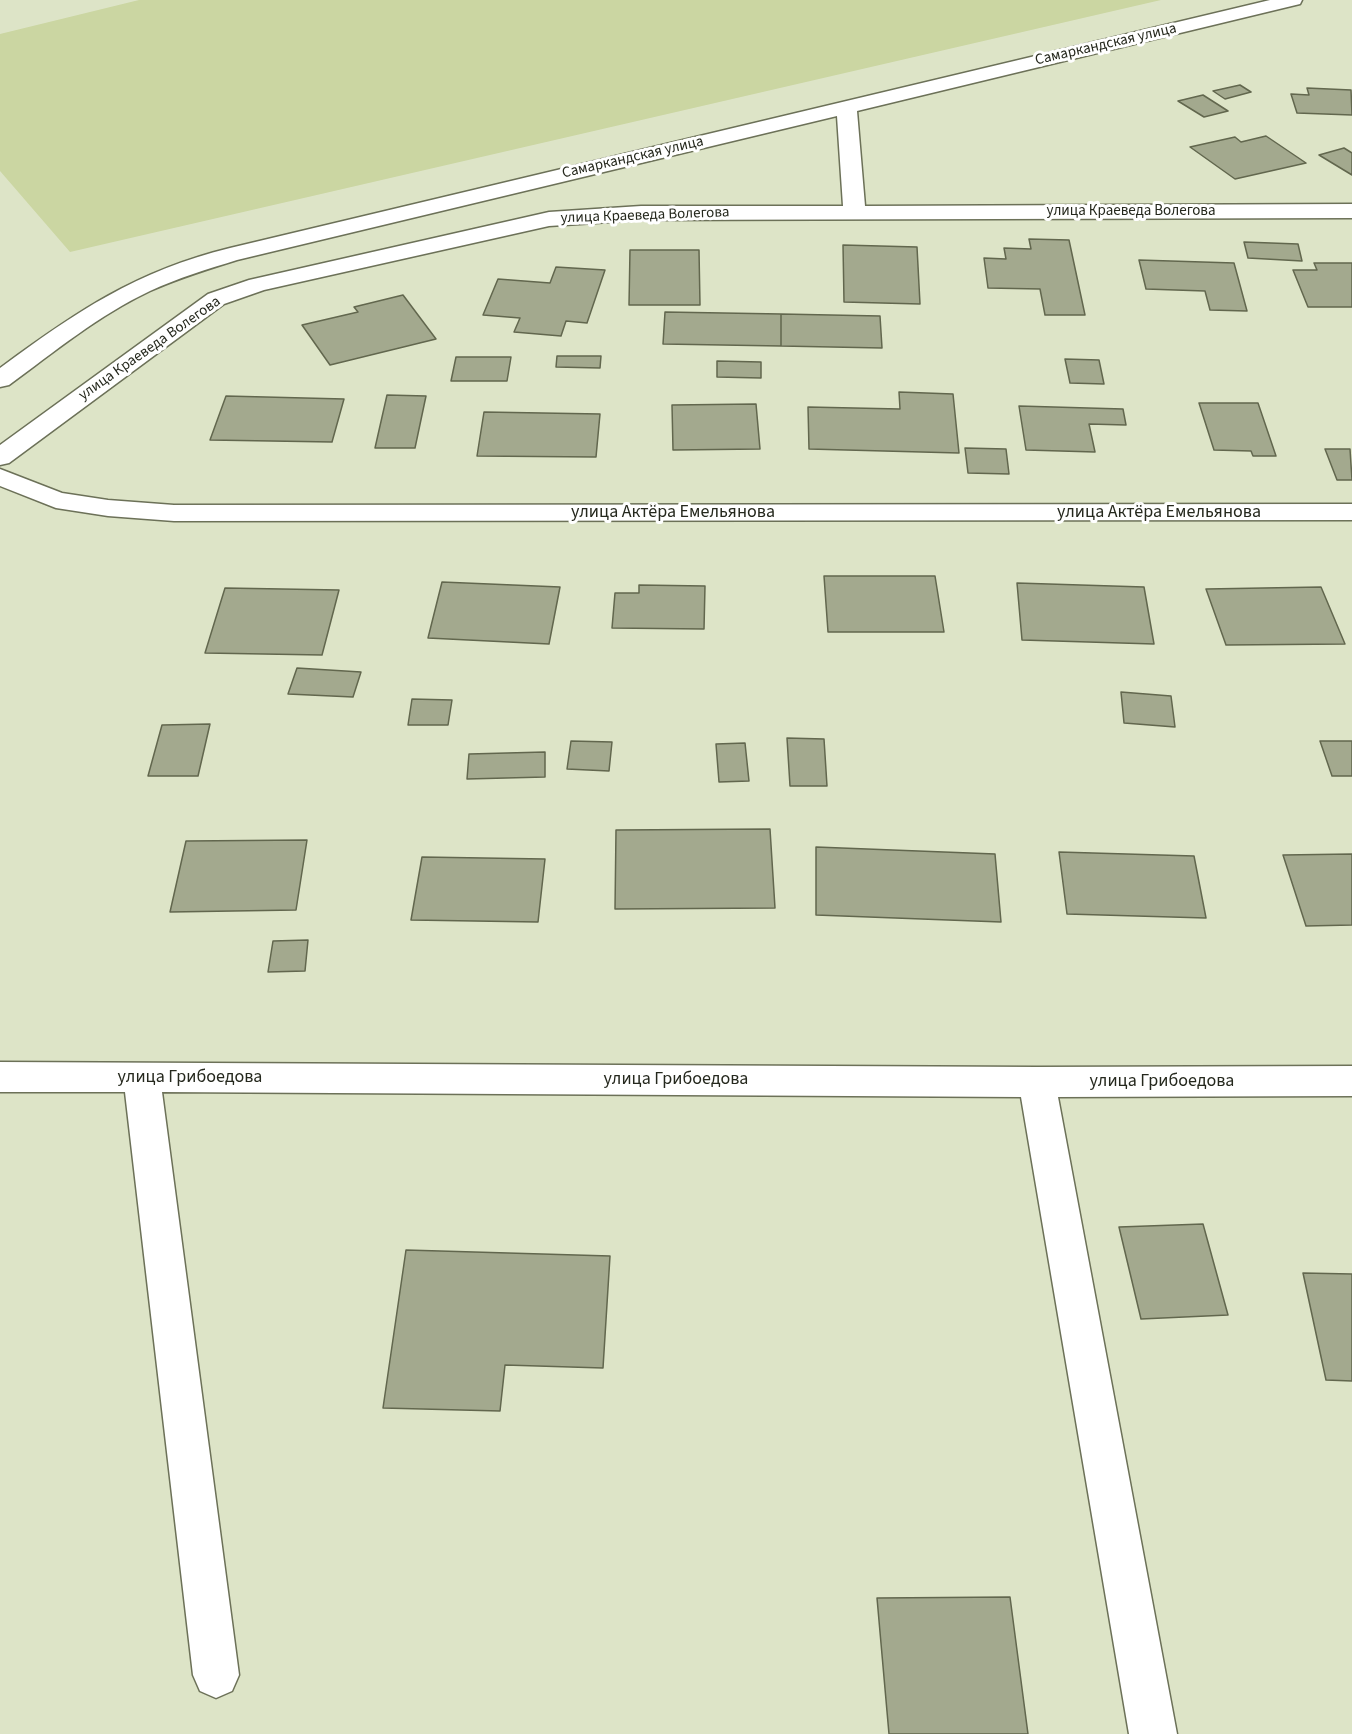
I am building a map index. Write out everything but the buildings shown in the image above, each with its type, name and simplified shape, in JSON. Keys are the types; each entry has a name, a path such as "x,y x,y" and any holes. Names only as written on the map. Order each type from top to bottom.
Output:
{"street":[{"name":"Самаркандская улица","path":"0,380 92,314 132,291 177,271 251,249 1293,0"},
{"path":"846,107 855,213"},
{"name":"улица Краеведа Волегова","path":"0,457 216,299 257,285 549,219 641,213 1352,211"},
{"name":"улица Актёра Емельянова","path":"0,477 56,500 108,508 174,513 1352,512"},
{"name":"улица Грибоедова","path":"0,1077 1037,1082 1352,1081"},
{"path":"142,1077 216,1675"},
{"path":"1037,1082 1153,1734"}],"green space":[{"path":"139,0 1161,0 70,252 0,171 0,34"}]}
